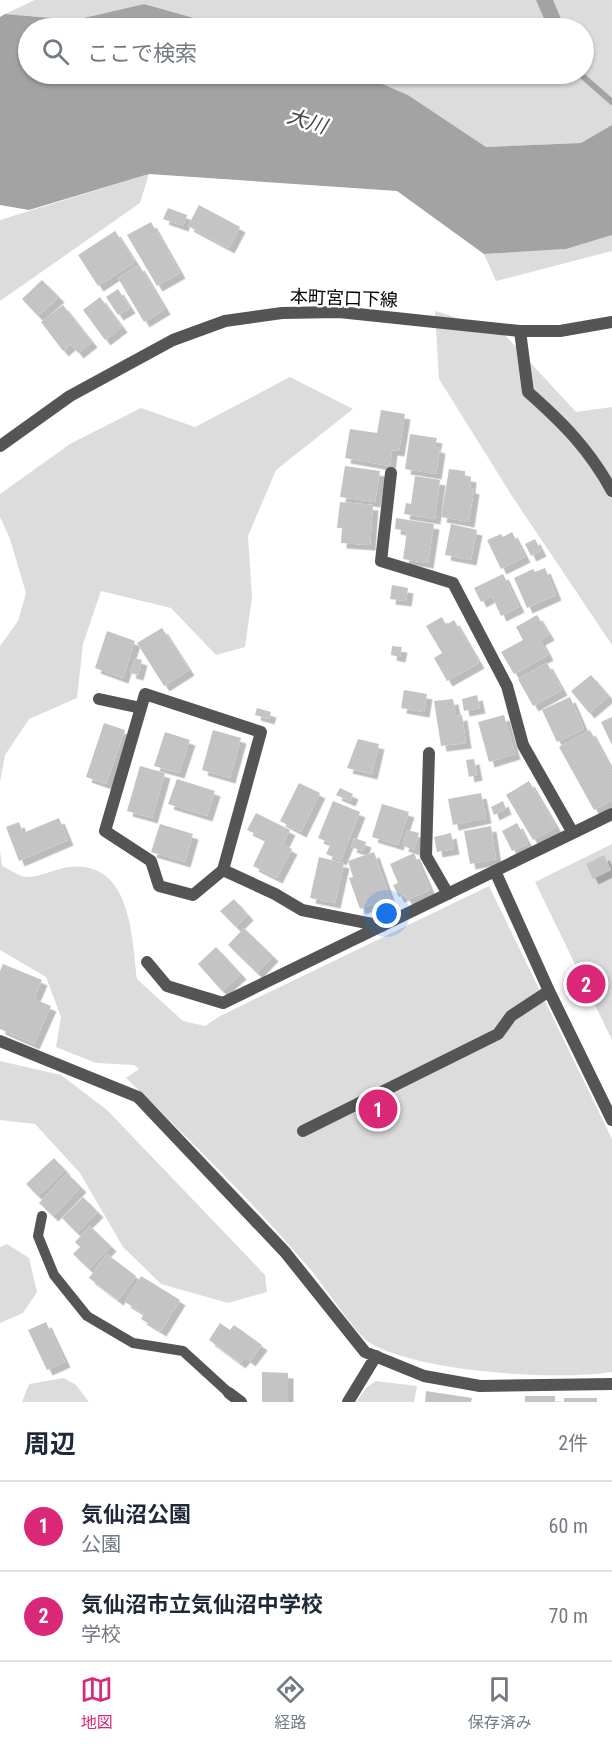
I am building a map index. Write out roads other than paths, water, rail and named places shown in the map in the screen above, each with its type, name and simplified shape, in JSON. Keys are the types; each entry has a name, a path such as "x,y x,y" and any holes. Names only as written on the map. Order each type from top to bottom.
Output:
{"street":[{"name":"本町宮口下線","path":"0,446 70,396 173,340 225,321 282,313 339,312 520,332 560,331 612,322"},
{"path":"520,332 528,392 569,428 612,490"},
{"path":"391,473 381,561 453,583 507,686 524,745 573,833"},
{"path":"145,694 261,732 223,870 193,895 159,886 151,861 105,831 145,694"},
{"path":"99,699 141,708"},
{"path":"429,753 426,856 448,894"},
{"path":"147,962 167,986 223,1003 612,814"},
{"path":"223,870 275,894 302,910 382,926"},
{"path":"495,872 549,991 612,1120"},
{"path":"303,1131 498,1034 511,1016 549,991"},
{"path":"0,1041 138,1097 285,1252 365,1352 424,1376 480,1386 612,1384"},
{"path":"348,1402 376,1356"},
{"path":"229,1393 241,1402"}],"lane":[{"path":"42,1216 38,1236 54,1275 87,1316 133,1343 183,1351 229,1393"}],"water":[{"path":"536,0 553,0 561,18 544,18"},
{"path":"144,4 194,18 84,18"},
{"name":"大川","path":"5,14 52,18 18,18 18,84 382,84 408,95 486,147 581,143 612,125 612,235 566,249 484,254 397,191 149,174 29,210 0,205 0,17"}],"waterway":[{"path":"591,84 612,102"}],"place":[{"name":"気仙沼市立気仙沼中学校","path":"586,984"},
{"name":"気仙沼公園","path":"378,1109"}]}
